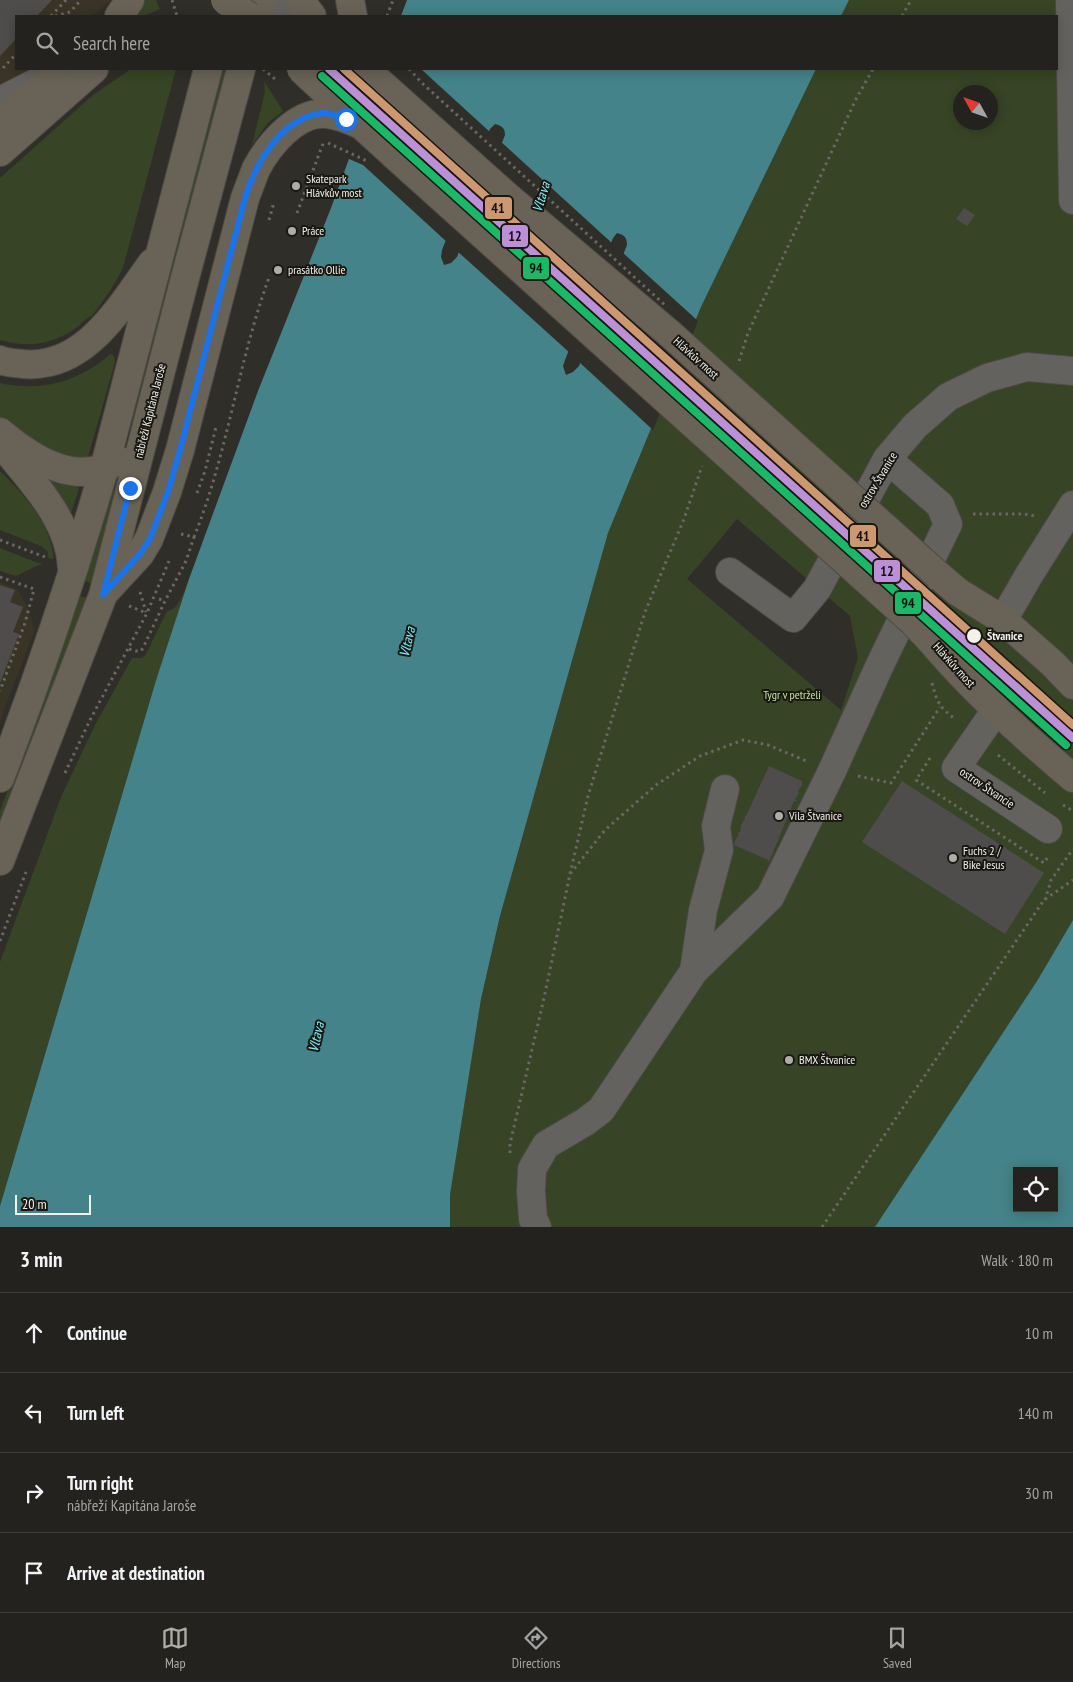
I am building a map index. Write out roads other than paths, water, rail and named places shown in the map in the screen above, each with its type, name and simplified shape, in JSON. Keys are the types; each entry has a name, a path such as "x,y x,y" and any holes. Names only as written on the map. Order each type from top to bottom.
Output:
{"main road":[{"path":"120,15 130,0"},
{"path":"222,15 226,0 248,15"},
{"path":"258,15 264,0"},
{"path":"300,0 311,15"},
{"path":"350,0 353,15"},
{"path":"0,123 62,70"},
{"path":"0,152 93,70"},
{"path":"0,778 72,575 104,469 208,70"},
{"name":"nábřeží Kapitána Jaroše","path":"0,861 114,600 146,426 241,70"},
{"name":"Hlávkův most","path":"367,70 508,197 669,333 958,592 1003,620 1053,664 1073,685"},
{"path":"382,70 418,115"},
{"name":"Hlávkův most","path":"308,72 361,125 897,607 996,710 1073,778"},
{"path":"114,600 150,539 168,492 245,198 256,169 281,135 302,120 325,113 361,125"},
{"path":"0,360 33,365 61,359 83,347 114,315 160,251"},
{"path":"0,432 38,460 60,469 88,472 104,469 123,456 132,447 146,426"},
{"path":"0,442 42,494 56,516 70,546 72,575"}],"street":[{"path":"264,0 281,15"},
{"path":"1070,0 1073,200"},
{"path":"0,101 62,70"},
{"name":"ostrov Štvanice","path":"730,572 794,618 817,589 887,459 915,426 948,397 987,378 1027,367 1073,371"},
{"path":"537,1227 533,1219 532,1168 546,1145 585,1122 601,1110 694,971 770,896 832,771 879,667 948,524 940,505 887,459"},
{"path":"1003,620 1066,516"},
{"name":"ostrov Štvancie","path":"996,710 956,768 1048,829"},
{"path":"694,971 703,910 719,850 716,826 725,789"}],"water":[{"path":"407,0 849,0 842,15 401,15"},
{"name":"Vltava","path":"382,70 816,70 701,307 608,533 500,916 481,999 450,1195 450,1227 0,1227 0,1206 157,677 189,579 258,391 331,208","holes":["495,124 503,128 505,135 457,257 451,263 444,265 441,257 442,250 490,129","617,233 625,237 627,245 579,366 573,372 566,375 563,366 565,360 613,238"]},
{"path":"1073,920 1073,1227 875,1227 1037,981"}],"place":[{"name":"Skatepark Hlávkův most","path":"296,186"},
{"name":"Práce","path":"292,231"},
{"name":"prasátko Ollie","path":"278,270"},
{"name":"Štvanice","path":"974,636"},
{"name":"Vila Štvanice","path":"779,816"},
{"name":"Fuchs 2 / Bike Jesus","path":"953,858"},
{"name":"BMX Štvanice","path":"789,1060"}],"park label":[{"name":"Tygr v petrželi","path":"792,695"}]}
